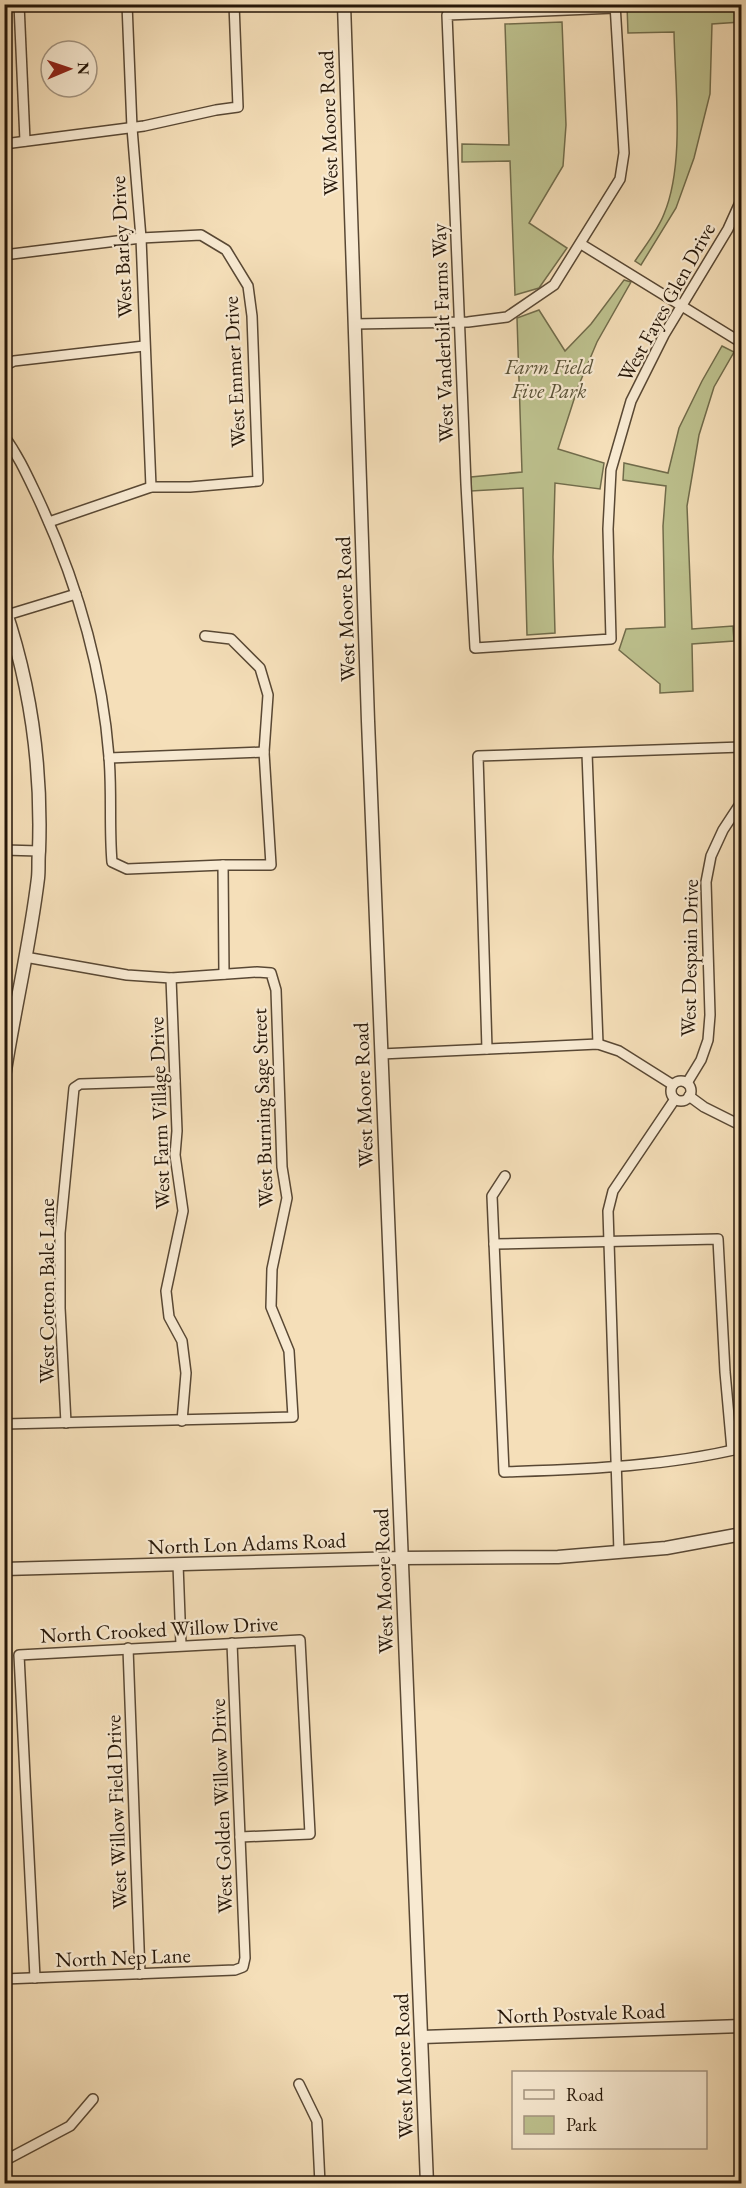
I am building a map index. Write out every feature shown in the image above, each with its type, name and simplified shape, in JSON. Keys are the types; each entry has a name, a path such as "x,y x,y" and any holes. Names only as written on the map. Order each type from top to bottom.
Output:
{"street":[{"path":"19,4 25,141"},
{"name":"West Barley Drive","path":"127,4 132,128 141,238 151,487"},
{"path":"4,144 132,128 238,107 234,4"},
{"name":"West Moore Road","path":"344,4 381,1054 427,2184"},
{"path":"354,324 460,322 507,316 554,285 620,179 624,153 615,6"},
{"name":"West Vanderbilt Farms Way","path":"475,648 447,15 615,6"},
{"name":"West Fayes Glen Drive","path":"475,648 611,639 608,529 611,470 631,401 664,335 728,230 741,198"},
{"name":"West Emmer Drive","path":"4,255 141,238 201,234 226,250 248,286 252,316 258,481 190,487 151,487"},
{"path":"581,244 741,343"},
{"path":"4,366 14,361 144,346"},
{"path":"4,436 16,452 49,522 76,594 93,653 109,758 111,862 127,869 271,865 264,752 268,695 260,668 231,639 205,636"},
{"path":"49,522 151,487"},
{"path":"4,1077 39,876 39,774 32,714 19,650 6,611 76,594"},
{"path":"487,1049 478,756 741,747"},
{"path":"109,758 264,752"},
{"path":"587,753 598,1044"},
{"name":"West Despain Drive","path":"687,1083 701,1060 708,1040 710,1015 706,882 711,856 723,830 741,801"},
{"path":"4,850 39,851"},
{"path":"26,957 128,975 171,978 224,974 223,865"},
{"name":"West Burning Sage Street","path":"182,1421 293,1418 289,1351 272,1307 272,1269 287,1198 282,1167 276,990 271,973 224,974"},
{"name":"West Farm Village Drive","path":"171,978 177,1131 175,1155 183,1211 166,1292 169,1317 182,1341 186,1372 182,1421"},
{"path":"381,1054 598,1044 619,1051 673,1085"},
{"name":"West Cotton Bale Lane","path":"66,1423 60,1308 60,1233 74,1088 80,1084 175,1081"},
{"path":"680,1082 687,1083 691,1090 689,1096 681,1101 675,1099 672,1093 673,1085 680,1082"},
{"path":"689,1096 704,1107 741,1126"},
{"path":"619,1552 608,1211 613,1191 675,1099"},
{"path":"494,1244 718,1239 725,1372 737,1449 676,1461 616,1468 504,1472 494,1244 492,1196 505,1176"},
{"path":"4,1424 182,1421"},
{"name":"North Lon Adams Road","path":"4,1569 402,1558 558,1557 666,1548 741,1534"},
{"path":"178,1564 181,1645"},
{"name":"North Crooked Willow Drive","path":"35,1978 19,1654 300,1640 310,1834 240,1837"},
{"name":"West Golden Willow Drive","path":"232,1643 245,1958 243,1967"},
{"name":"West Willow Field Drive","path":"128,1648 140,1974"},
{"name":"North Nep Lane","path":"4,1979 235,1971 243,1967"},
{"name":"North Postvale Road","path":"422,2037 741,2026"},
{"path":"299,2084 317,2121 320,2184"},
{"path":"4,2161 70,2126 93,2099"}],"green space":[{"path":"627,5 741,5 741,22 712,24 710,94 694,158 676,208 641,265 635,261 661,220 671,194 675,172 677,124 674,32 628,33"},
{"name":"Farm Field Five Park","path":"562,22 566,125 563,166 529,223 567,248 539,288 515,295 510,161 462,162 462,144 509,145 505,24"},
{"name":"Farm Field Five Park","path":"624,280 631,282 597,342 578,387 558,449 604,463 600,489 555,483 553,557 555,633 527,635 523,488 471,491 471,477 522,472 517,318 539,310 565,351 591,324"},
{"path":"722,346 734,352 714,387 699,435 687,506 692,629 733,626 734,641 692,644 693,691 660,693 660,684 619,650 626,629 665,627 663,526 666,486 623,480 624,463 668,473 679,428"}]}
